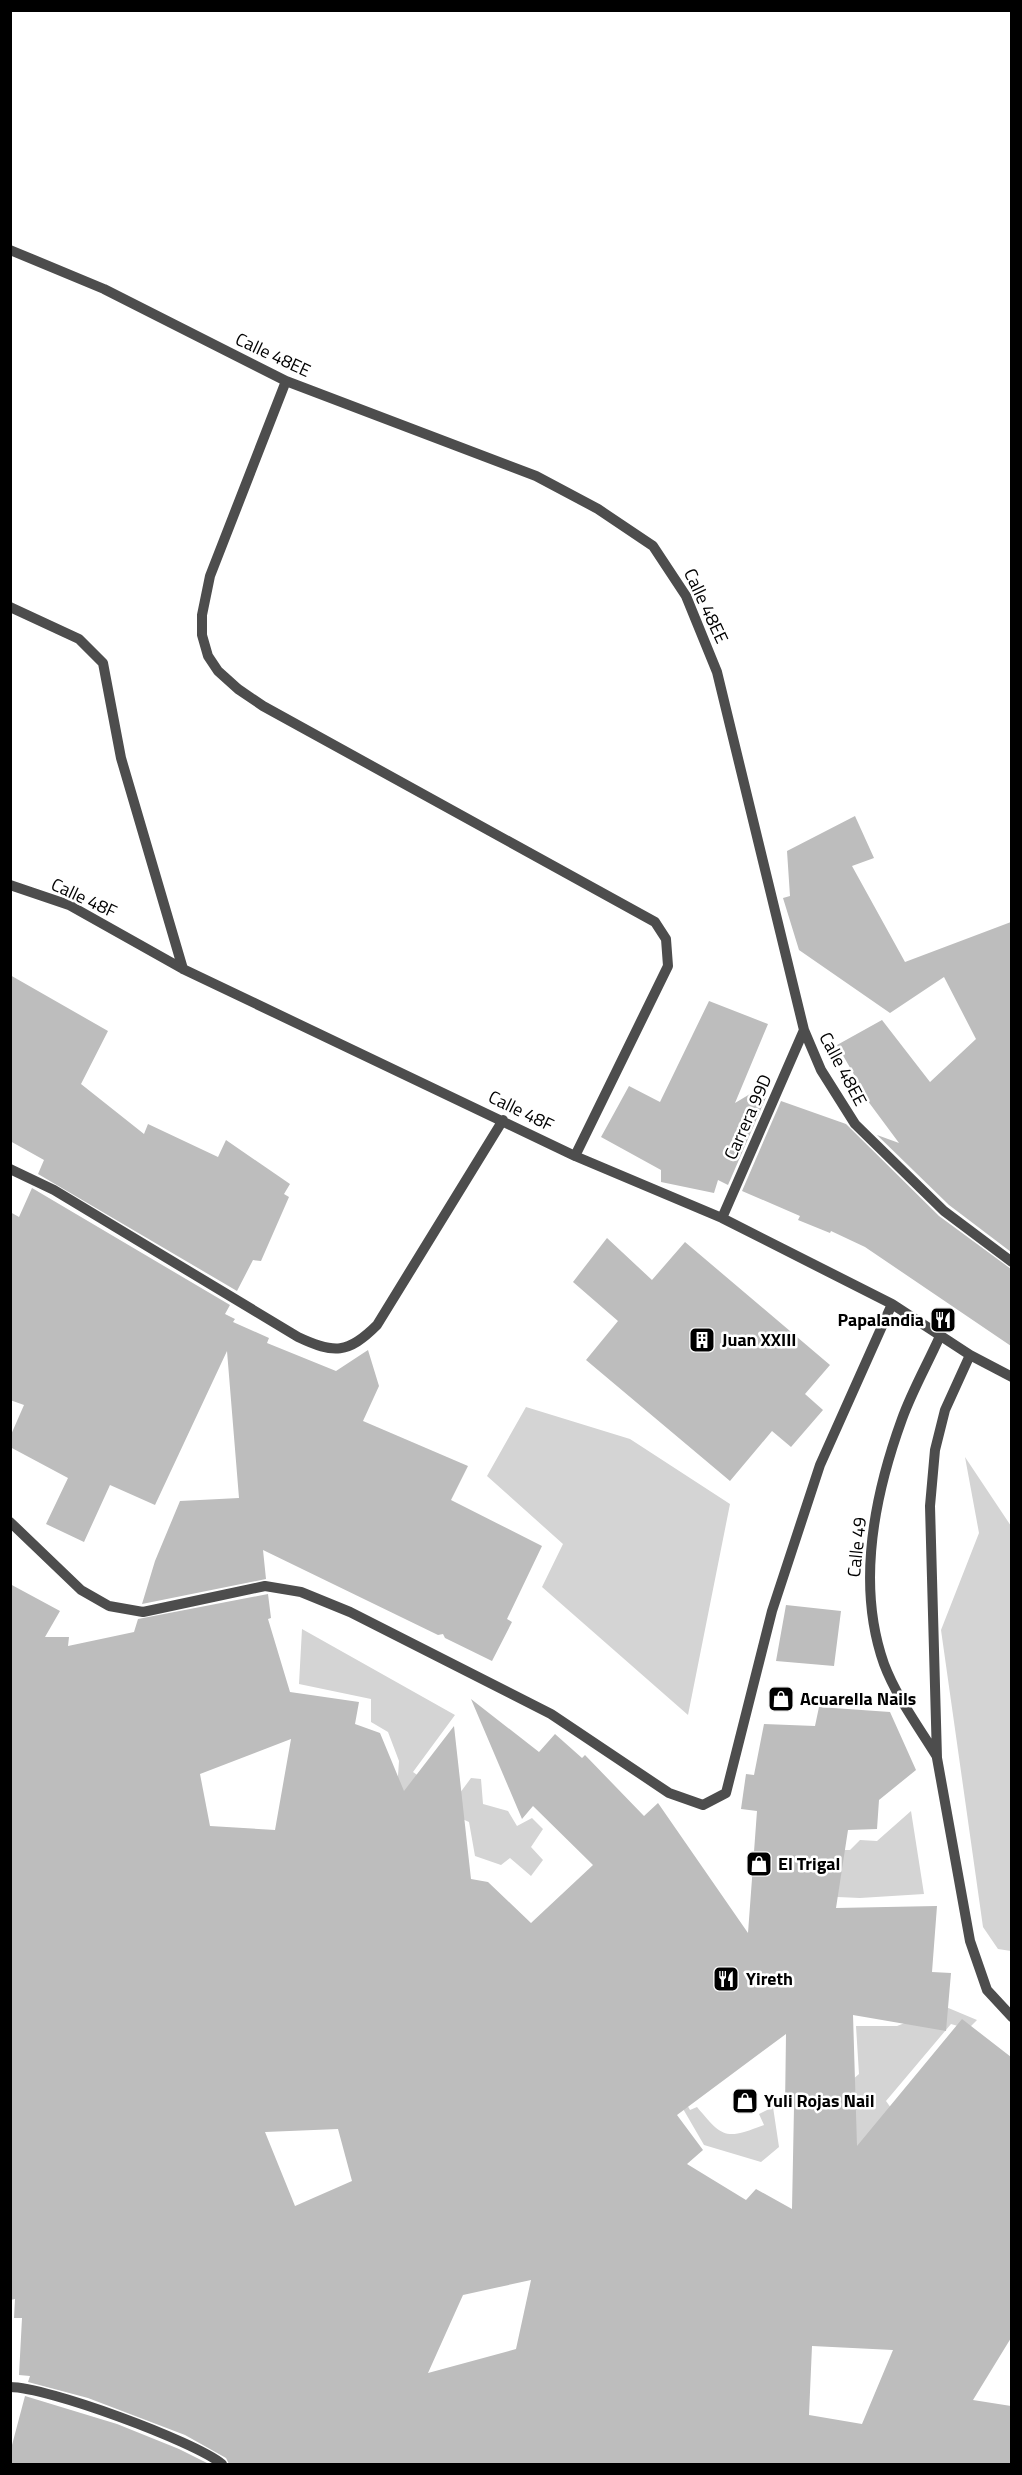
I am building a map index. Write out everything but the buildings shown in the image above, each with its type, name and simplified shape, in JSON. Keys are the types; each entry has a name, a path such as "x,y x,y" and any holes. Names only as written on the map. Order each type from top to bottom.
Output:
{"street":[{"name":"Calle 48EE","path":"10,250 104,289 286,381 536,476 598,508 653,546 686,596 717,672 804,1030 821,1070 855,1124 945,1211 1011,1263"},
{"path":"286,381 210,576 202,615 202,635 208,656 218,671 238,689 263,706 655,922 666,939 668,966 575,1156"},
{"path":"10,607 79,639 103,663 121,758 183,969"},
{"name":"Calle 48F","path":"10,885 69,905 183,969 575,1156 722,1218 892,1304 970,1355 1011,1377"},
{"name":"Carrera 99D","path":"722,1218 804,1030"},
{"path":"10,1169 90,1211 298,1337 334,1350 350,1347 377,1325 503,1120"},
{"path":"10,1522 81,1590 109,1606 142,1612 265,1586 301,1592 350,1612 551,1714 669,1793 703,1805 726,1792 772,1611 820,1465 892,1304"},
{"name":"Calle 49","path":"938,1758 899,1694 885,1665 872,1620 869,1577 876,1515 899,1429 940,1336"},
{"name":"Calle 49","path":"970,1355 945,1410 935,1450 930,1506 938,1758 970,1941 987,1990 1011,2017"},
{"path":"10,2387 60,2398 173,2437 222,2464"}],"shaded area":[{"path":"526,1407 630,1439 730,1504 688,1715 542,1587 563,1544 487,1476"},
{"path":"965,1457 1011,1526 1011,1951 998,1949 983,1927 941,1630 979,1533"},
{"path":"302,1629 455,1715 413,1772 454,1801 471,1778 481,1779 483,1804 508,1811 517,1826 532,1818 543,1829 531,1847 543,1860 531,1876 510,1858 501,1865 475,1856 469,1822 397,1790 399,1761 388,1732 371,1722 371,1699 299,1684"},
{"path":"911,1811 924,1894 860,1898 815,1896 816,1850 850,1850 860,1840 877,1841"},
{"path":"946,2007 977,2020 968,2029 951,2024 886,2101 891,2108 871,2141 818,2165 852,2080 859,2074 856,2026 897,2026"},
{"path":"669,2073 690,2110 697,2107 713,2125 726,2133 741,2133 764,2125 759,2114 773,2107 779,2147 761,2162 704,2145 664,2076"}],"place":[{"name":"Papalandia","path":"943,1320"},
{"name":"Juan XXIII","path":"702,1340"},
{"name":"Acuarella Nails","path":"781,1699"},
{"name":"El Trigal","path":"759,1864"},
{"name":"Yireth","path":"726,1979"},
{"name":"Yuli Rojas Nail","path":"745,2101"}]}
